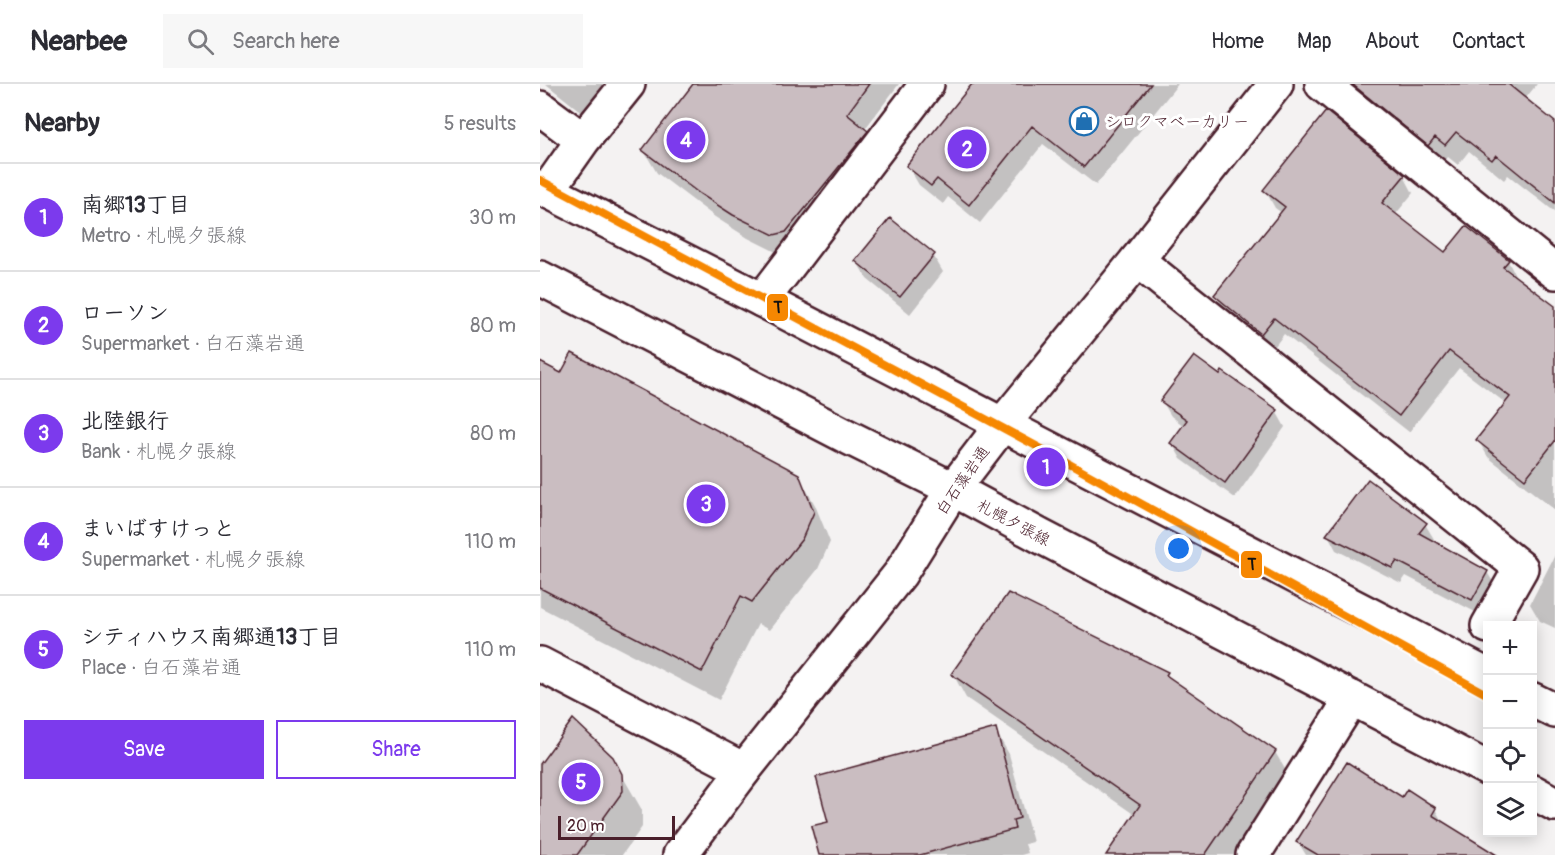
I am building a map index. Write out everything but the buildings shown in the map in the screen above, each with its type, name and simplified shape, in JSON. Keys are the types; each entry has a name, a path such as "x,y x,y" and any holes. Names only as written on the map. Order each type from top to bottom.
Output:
{"main road":[{"path":"628,84 544,189 1477,671 1483,646"},
{"path":"762,300 927,84"},
{"name":"白石藻岩通","path":"680,855 744,770 900,574 953,489 1002,425 1137,260 1276,84"},
{"path":"1322,84 1555,272"},
{"path":"540,108 583,140"},
{"path":"1137,260 1521,568 1491,621"},
{"name":"札幌夕張線","path":"540,278 953,489 1040,537 1483,766"},
{"path":"540,664 744,770"},
{"path":"1256,854 1352,698"},
{"path":"1537,702 1555,711"},
{"path":"1537,794 1555,804"}],"transit line":[{"name":"T","path":"540,180 1053,455 1483,692"}],"place":[{"name":"シロクマベーカリー","path":"1084,121"},
{"name":"まいばすけっと","path":"686,140"},
{"name":"ローソン","path":"967,149"},
{"name":"南郷13丁目","path":"1046,467"},
{"name":"北陸銀行","path":"706,504"},
{"name":"シティハウス南郷通13丁目","path":"581,782"}]}
